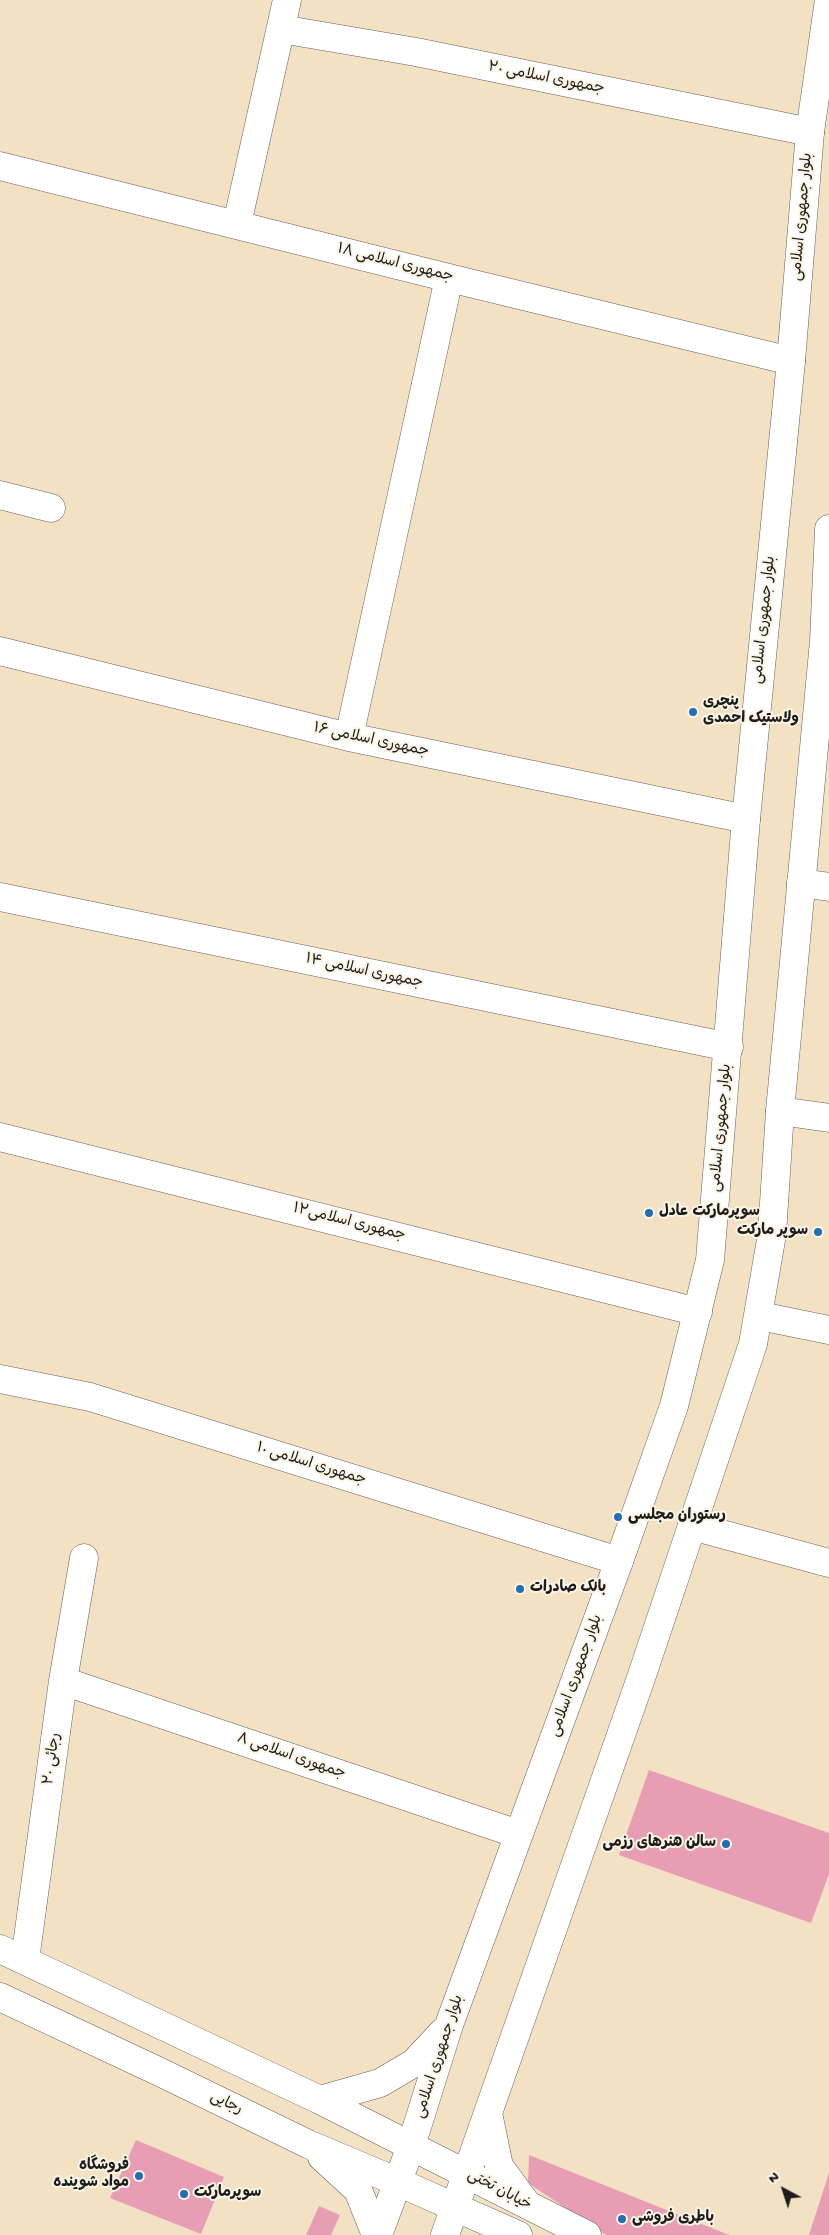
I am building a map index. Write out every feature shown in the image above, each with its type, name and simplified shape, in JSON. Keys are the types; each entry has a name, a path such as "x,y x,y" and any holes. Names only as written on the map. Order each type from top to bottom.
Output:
{"street":[{"path":"237,224 287,0"},
{"name":"بلوار جمهوری اسلامی","path":"377,2235 398,2182 449,2026 518,1834 620,1561 674,1406 710,1260 729,1047 746,819 791,361 810,132 829,0"},
{"name":"جمهوری اسلامی ۲۰","path":"280,29 416,52 810,132"},
{"name":"جمهوری اسلامی ۱۸","path":"0,166 791,361"},
{"path":"349,737 449,278"},
{"path":"0,495 51,508"},
{"path":"445,2235 641,1678 754,1344 772,1234 780,1111 826,642 829,529"},
{"name":"جمهوری اسلامی ۱۶","path":"0,651 349,737 746,819"},
{"path":"801,882 829,887"},
{"name":"جمهوری اسلامی ۱۴","path":"0,897 729,1047"},
{"path":"780,1111 829,1118"},
{"name":"جمهوری اسلامی۱۲","path":"0,1137 198,1185 698,1312"},
{"path":"760,1316 829,1330"},
{"name":"جمهوری اسلامی ۱۰","path":"0,1379 90,1396 620,1561"},
{"path":"692,1526 829,1563"},
{"name":"رجائی ۲۰","path":"25,1960 63,1681 84,1558"},
{"name":"جمهوری اسلامی ۸","path":"63,1681 518,1834"},
{"path":"0,1949 320,2100 410,2146"},
{"name":"رجایی","path":"0,1997 308,2144 455,2207"},
{"path":"320,2100 380,2083 414,2063 449,2026"},
{"path":"487,2112 500,2166 528,2207"},
{"path":"308,2144 358,2190 377,2235"},
{"name":"خیابان تختی","path":"410,2146 587,2235"},
{"name":"خیابان تختی","path":"455,2207 518,2235"}],"building":[{"name":"سالن هنرهای رزمی","path":"649,1770 829,1833 829,1874 811,1923 619,1855"},
{"name":"سوپرمارکت","path":"136,2140 224,2177 201,2234 110,2198"},
{"path":"529,2155 729,2235 606,2235 528,2183"},
{"path":"829,2173 829,2235 809,2235"},
{"path":"319,2206 340,2215 331,2235 306,2235"}],"place":[{"name":"پنچری ولاستیک احمدی","path":"693,712"},
{"name":"سوپرمارکت عادل","path":"649,1213"},
{"name":"سوپر مارکت","path":"818,1232"},
{"name":"رستوران مجلسی","path":"618,1517"},
{"name":"بانک صادرات","path":"520,1589"},
{"name":"سالن هنرهای رزمی","path":"726,1844"},
{"name":"فروشگاه مواد شوینده","path":"139,2176"},
{"name":"سوپرمارکت","path":"184,2194"},
{"name":"باطری فروشی","path":"622,2219"}]}
